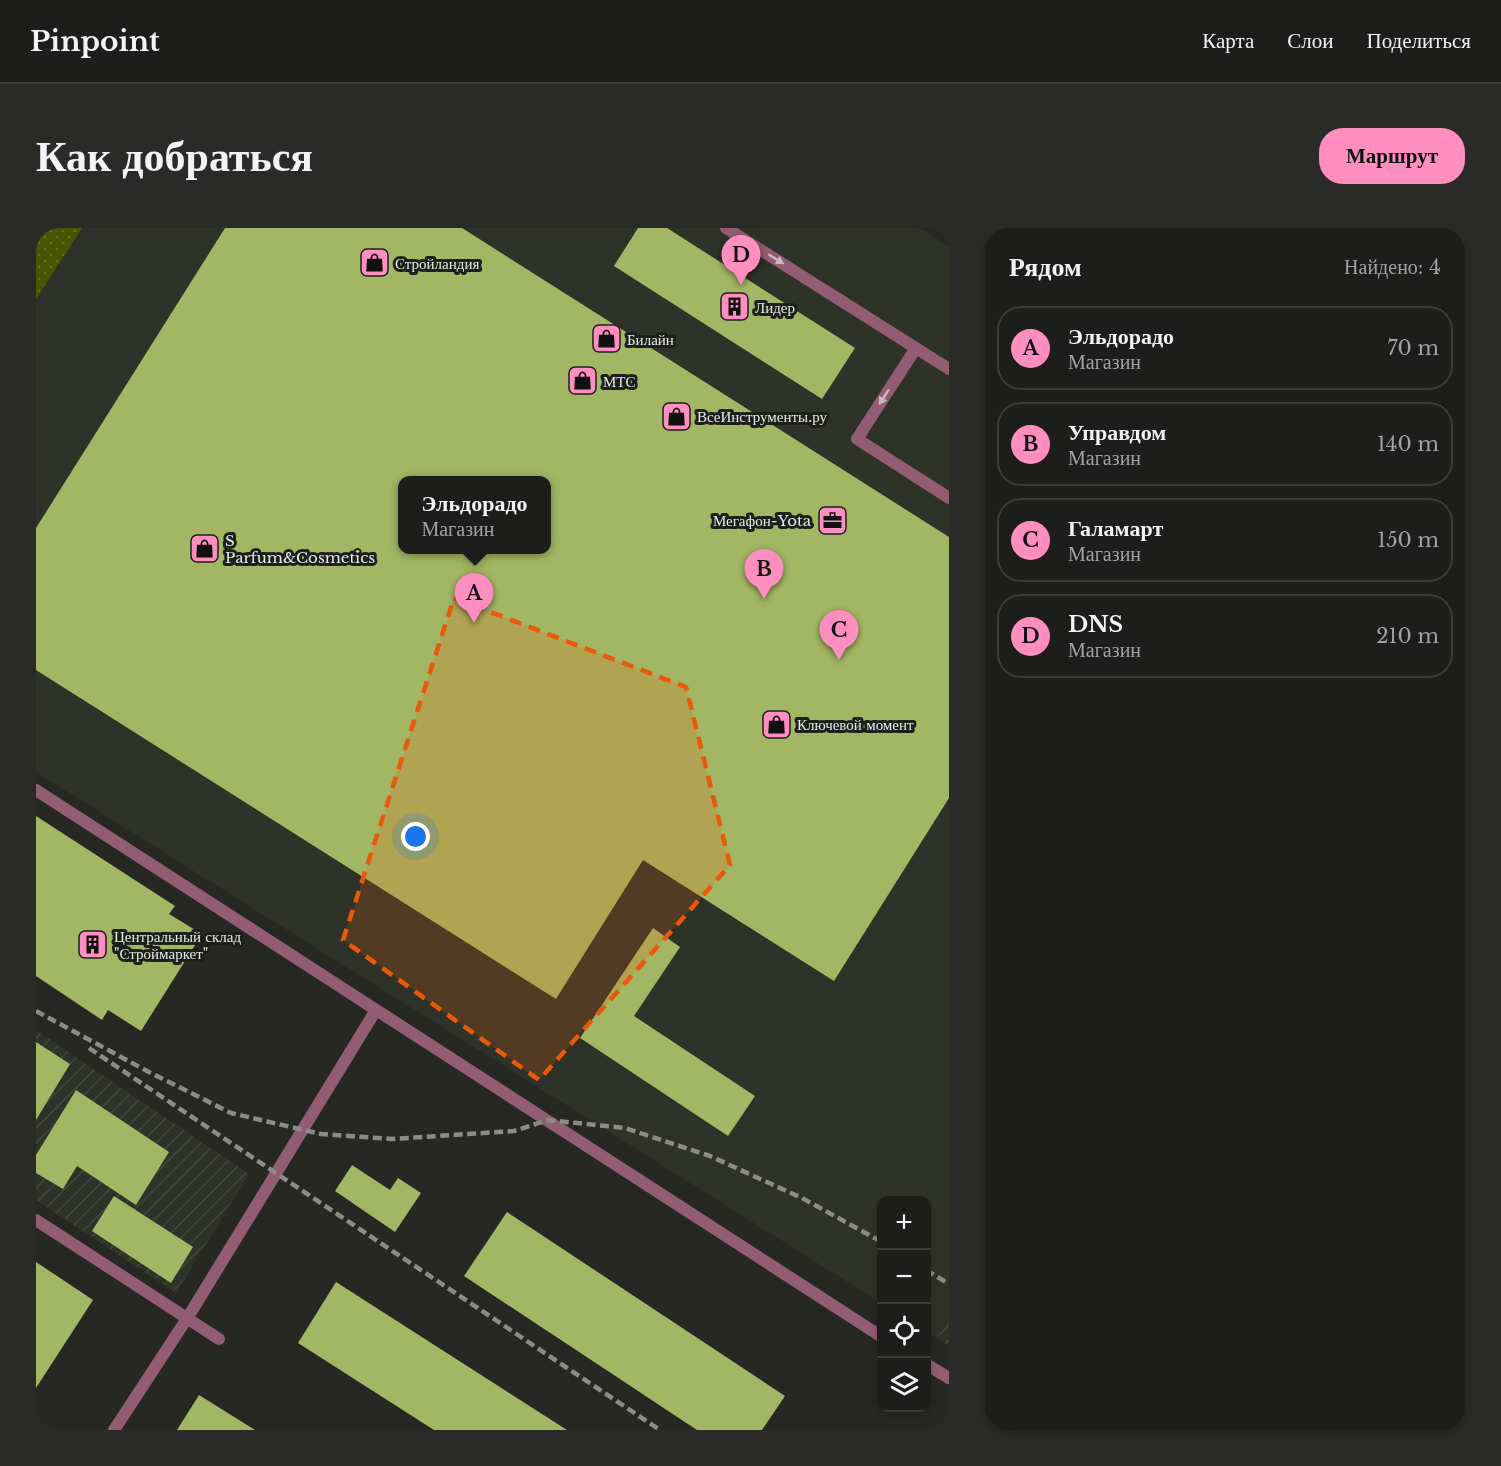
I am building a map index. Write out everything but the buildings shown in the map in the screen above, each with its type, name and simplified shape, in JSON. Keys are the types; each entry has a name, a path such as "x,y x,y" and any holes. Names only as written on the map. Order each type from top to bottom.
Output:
{"lane":[{"path":"726,228 949,369"},
{"path":"916,348 857,439 949,498"},
{"path":"36,790 877,1334"},
{"path":"114,1430 188,1317 376,1010"},
{"path":"36,1220 219,1339"},
{"path":"931,1367 949,1378"}],"highlighted area":[{"path":"454,598 686,687 730,865 539,1080 343,940"}],"shaded area":[{"path":"82,228 919,228 949,247 949,1319 937,1338 931,1334 931,1196 877,1196 877,1300 36,772 36,299"},
{"path":"36,1030 249,1174 176,1293 36,1200"},
{"path":"949,1319 949,1346 937,1338"}],"green space":[{"path":"36,228 82,228 36,299"}],"railway":[{"path":"36,1011 231,1113 321,1134 392,1139 514,1131 548,1120 625,1128 710,1156 802,1198 877,1239"},
{"path":"89,1048 660,1430"},
{"path":"931,1273 949,1284"}],"place":[{"name":"Стройландия","path":"374,263"},
{"name":"DNS","path":"741,285"},
{"name":"Лидер","path":"734,307"},
{"name":"Билайн","path":"606,339"},
{"name":"МТС","path":"582,381"},
{"name":"ВсеИнструменты.ру","path":"676,416"},
{"name":"Мегафон-Yota","path":"832,520"},
{"name":"S Parfum&Cosmetics","path":"204,549"},
{"name":"Управдом","path":"764,599"},
{"name":"Эльдорадо","path":"474,623"},
{"name":"Галамарт","path":"839,660"},
{"name":"Ключевой момент","path":"776,724"},
{"name":"Центральный склад \"Строймаркет\"","path":"93,945"}]}
